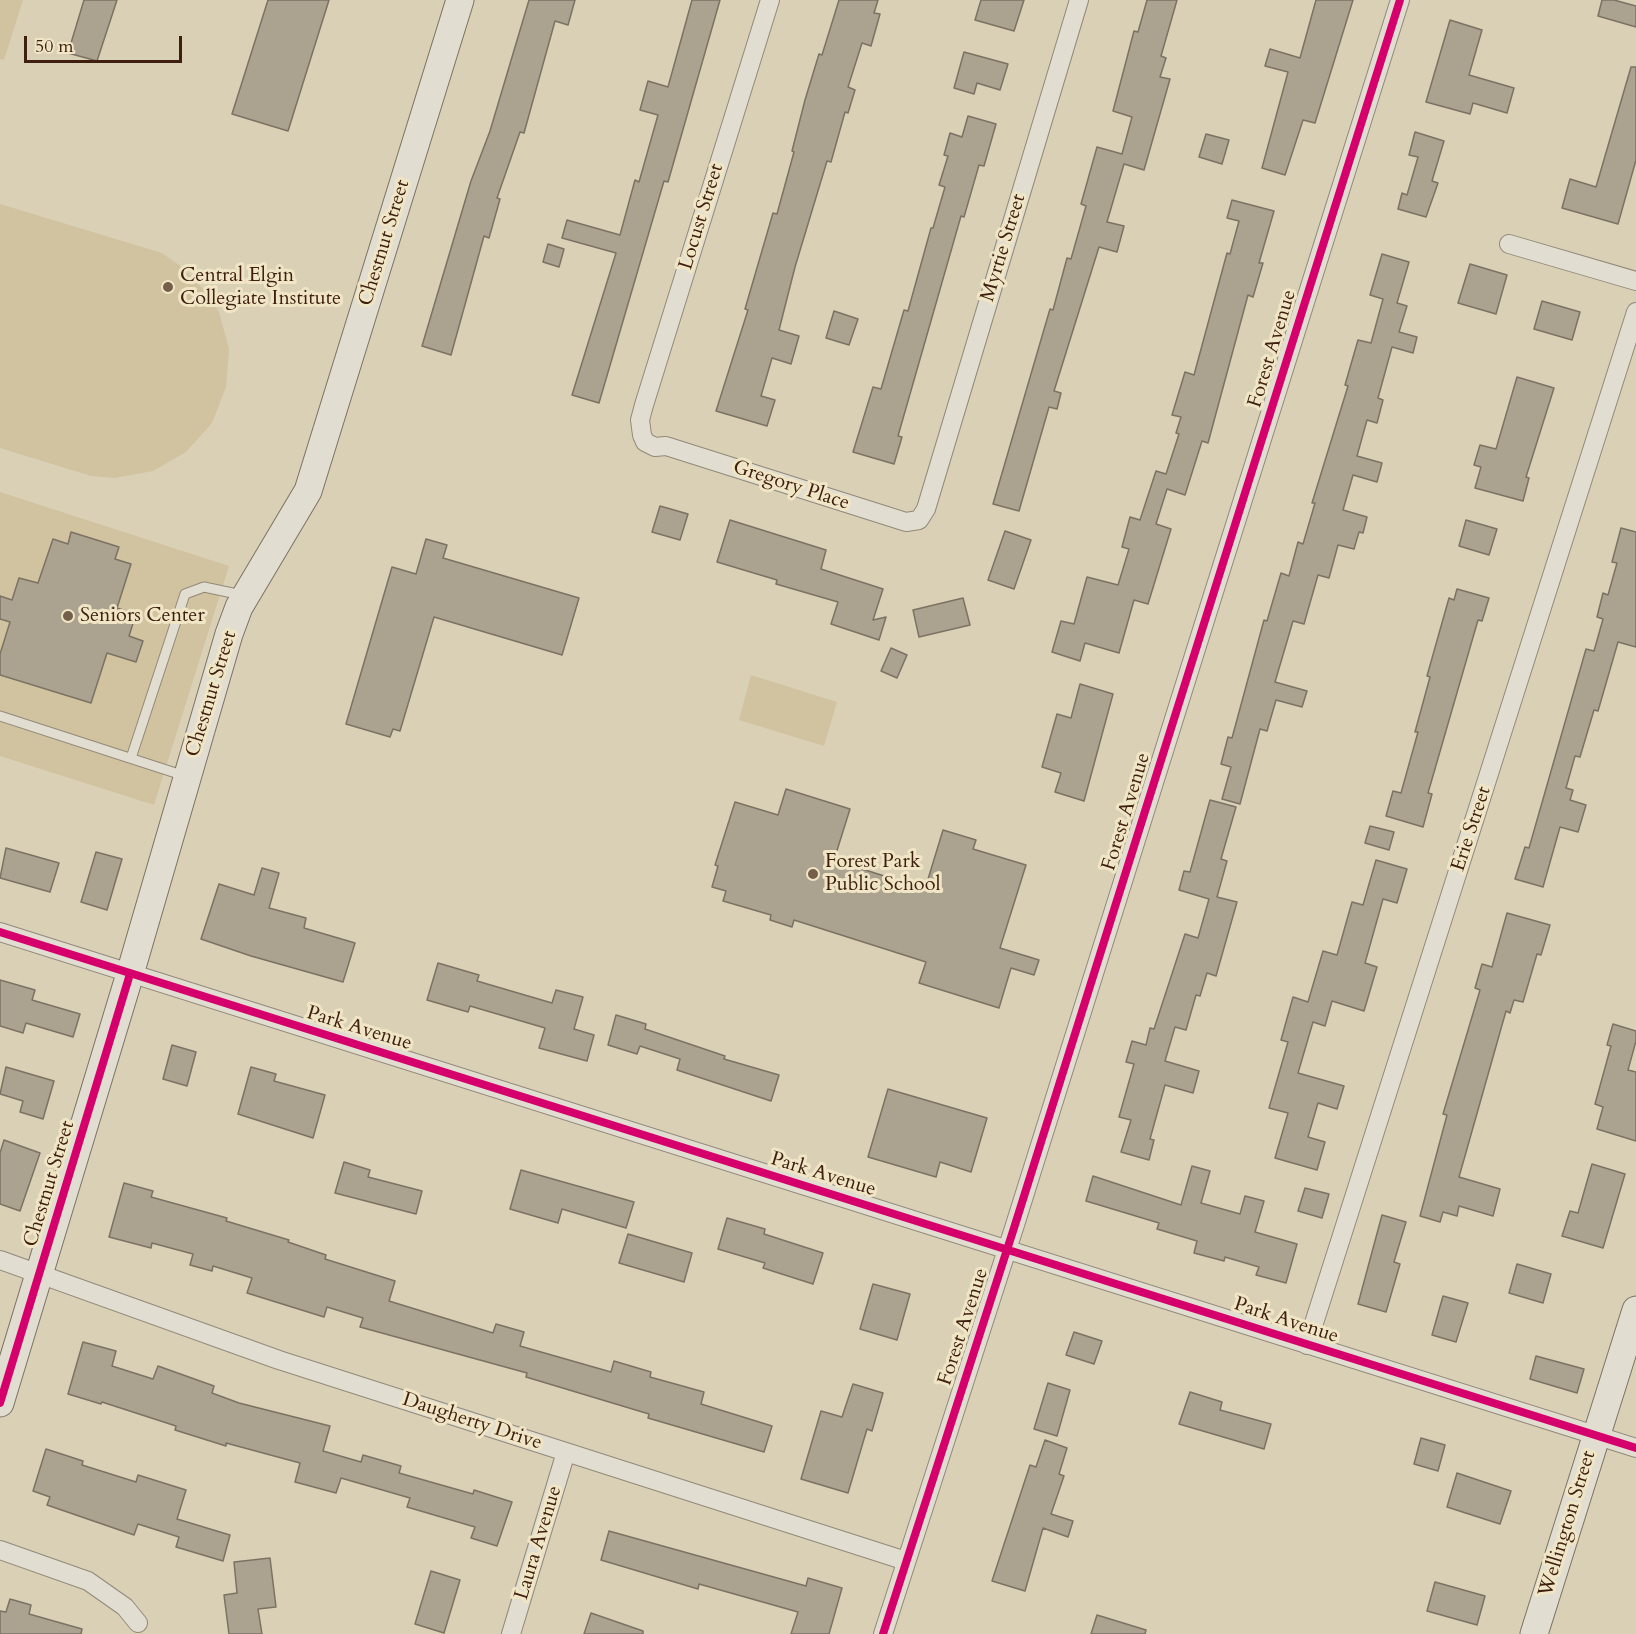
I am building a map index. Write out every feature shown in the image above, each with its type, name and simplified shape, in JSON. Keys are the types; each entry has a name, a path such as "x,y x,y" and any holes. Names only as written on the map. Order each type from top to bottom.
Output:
{"street":[{"name":"Chestnut Street","path":"0,1403 41,1273 229,634 246,595 308,491 460,0"},
{"name":"Locust Street","path":"642,435 640,420 644,405 770,0"},
{"name":"Myrtie Street","path":"929,495 1079,0"},
{"name":"Forest Avenue","path":"883,1634 1400,0"},
{"path":"1509,243 1636,281"},
{"name":"Erie Street","path":"1307,1345 1636,312"},
{"name":"Gregory Place","path":"642,435 645,442 655,447 666,446 906,522 919,520 926,510 929,495"},
{"name":"Park Avenue","path":"0,932 1636,1448"},
{"name":"Daugherty Drive","path":"0,1260 262,1355 906,1561"},
{"name":"Wellington Street","path":"1534,1634 1636,1311"},
{"name":"Laura Avenue","path":"511,1634 566,1452"},
{"path":"0,1550 88,1581 125,1607 138,1623"}],"lane":[{"path":"131,758 185,594 204,587 246,595"},
{"path":"0,716 188,777"}],"shaded area":[{"path":"0,0 23,0 4,60 0,59"},
{"path":"0,204 162,253 182,267 209,295 219,312 229,349 226,387 212,423 186,452 153,471 115,478 91,476 0,448"},
{"path":"0,492 229,566 154,805 0,756"},
{"path":"751,675 837,702 824,746 739,720"}],"building":[{"path":"84,0 117,0 97,61 68,53"},
{"path":"268,0 329,0 288,131 232,114"},
{"path":"529,0 575,0 568,25 555,21 524,133 520,132 497,198 500,199 489,238 484,236 451,355 422,346 471,181 490,131"},
{"path":"692,0 720,0 668,182 664,181 599,403 572,395 616,253 562,238 567,220 620,235 635,180 639,182 658,115 640,110 648,81 668,87"},
{"path":"839,0 878,0 874,13 880,14 871,46 862,43 848,87 855,90 848,113 845,112 831,162 827,161 795,267 779,330 799,336 791,364 772,358 761,396 775,400 767,426 716,411 748,310 745,309 773,213 777,214 805,100"},
{"path":"981,0 1024,0 1014,31 975,20"},
{"path":"1147,0 1177,0 1161,56 1166,58 1160,77 1170,79 1144,170 1124,164 1107,222 1124,226 1117,252 1099,247 1054,391 1061,393 1057,409 1049,407 1019,511 993,504 1050,309 1053,310 1067,258 1071,259 1086,206 1081,204 1097,147 1122,154 1132,117 1113,111 1134,31 1138,32"},
{"path":"1316,0 1353,0 1315,123 1303,120 1285,175 1262,168 1288,72 1265,66 1270,49 1300,58"},
{"path":"1602,0 1614,0 1636,6 1636,27 1598,16"},
{"path":"1450,20 1482,30 1469,75 1514,88 1507,113 1473,103 1470,114 1426,102"},
{"path":"964,52 1008,64 1000,90 977,83 974,94 954,88"},
{"path":"1631,67 1636,67 1636,160 1618,224 1562,208 1570,179 1596,187"},
{"path":"968,116 996,124 984,166 979,165 964,217 961,216 898,436 902,437 894,464 853,452 873,387 881,389 904,310 908,311 945,187 939,185 948,156 944,155 950,133 962,137"},
{"path":"1415,132 1444,141 1432,181 1438,183 1426,217 1398,209 1402,193 1407,195 1418,157 1409,155"},
{"path":"1206,134 1229,140 1222,164 1199,157"},
{"path":"1232,200 1274,211 1259,263 1263,263 1253,297 1248,295 1208,443 1202,441 1185,495 1167,489 1156,524 1171,529 1148,604 1134,600 1119,653 1085,643 1080,661 1052,652 1061,621 1074,624 1087,577 1118,585 1129,549 1122,547 1130,517 1140,520 1156,471 1166,474 1179,434 1176,433 1181,417 1172,415 1185,372 1194,375 1227,253 1230,254 1239,221 1227,218"},
{"path":"548,244 564,249 559,267 543,262"},
{"path":"1382,254 1409,262 1397,303 1407,306 1399,332 1417,337 1413,353 1392,347 1378,398 1383,400 1377,423 1367,420 1357,456 1382,463 1377,482 1353,475 1343,510 1367,517 1363,533 1359,532 1354,549 1338,545 1329,578 1318,575 1304,624 1293,621 1275,682 1307,691 1302,707 1276,700 1267,731 1260,729 1240,804 1222,799 1231,767 1221,764 1228,737 1232,738 1264,620 1267,621 1281,573 1289,576 1298,542 1303,544 1315,503 1312,503 1348,386 1345,385 1358,340 1371,343 1383,299 1370,295"},
{"path":"1470,264 1507,275 1496,314 1458,303"},
{"path":"1542,301 1580,312 1572,340 1534,329"},
{"path":"834,311 858,319 849,345 826,338"},
{"path":"1517,377 1554,388 1526,477 1529,478 1523,501 1475,488 1481,467 1474,465 1480,445 1496,449"},
{"path":"660,506 688,514 680,540 652,532"},
{"path":"730,520 826,550 821,569 883,589 873,620 886,617 879,640 831,624 838,602 776,584 777,580 717,562"},
{"path":"1466,520 1497,529 1489,555 1459,546"},
{"path":"1621,528 1636,532 1636,647 1618,642 1598,711 1594,710 1580,757 1575,756 1566,788 1573,790 1570,800 1586,805 1578,832 1560,827 1543,887 1515,879 1525,847 1529,848 1586,649 1594,651 1603,619 1597,617 1603,593 1608,595 1617,563 1612,562"},
{"path":"1005,531 1031,540 1014,589 988,580"},
{"name":"Seniors Center","path":"71,532 119,547 115,559 131,564 117,608 136,614 129,636 143,641 136,662 107,653 91,703 0,675 0,654 10,622 0,619 0,596 12,600 19,578 38,583 53,539 68,544"},
{"path":"426,539 447,545 443,558 579,598 562,655 434,617 400,731 393,729 390,737 346,724 392,567 416,574"},
{"path":"1457,589 1489,598 1482,621 1478,620 1428,793 1432,794 1423,827 1386,816 1393,791 1401,793 1418,732 1415,732 1430,677 1427,676 1449,598 1454,600"},
{"path":"963,598 970,625 919,637 913,610"},
{"path":"891,648 907,655 897,678 881,671"},
{"path":"1080,684 1113,694 1084,801 1055,792 1061,773 1042,767 1057,714 1071,718"},
{"path":"786,789 850,809 834,860 925,889 943,830 976,840 973,849 1026,865 1000,948 1039,960 1034,975 1011,968 999,1008 919,983 926,962 794,920 792,927 770,920 771,915 723,901 726,891 712,887 718,866 715,865 735,802 778,815"},
{"path":"1210,800 1236,807 1221,859 1227,861 1217,897 1237,902 1216,976 1207,973 1200,996 1196,995 1186,1030 1175,1027 1165,1061 1199,1071 1193,1093 1165,1085 1150,1139 1154,1140 1149,1160 1121,1152 1131,1120 1119,1117 1134,1064 1126,1062 1132,1041 1146,1045 1150,1028 1154,1029 1185,934 1198,938 1209,899 1179,890 1184,871 1190,872"},
{"path":"1370,826 1394,832 1389,850 1365,843"},
{"path":"6,848 59,863 50,892 0,878"},
{"path":"96,852 122,859 107,910 81,902"},
{"path":"1376,860 1407,869 1397,903 1383,899 1365,963 1377,967 1364,1011 1332,1001 1325,1026 1313,1022 1298,1073 1344,1086 1337,1109 1318,1103 1308,1137 1325,1142 1317,1170 1275,1158 1288,1113 1269,1108 1288,1042 1281,1040 1293,997 1308,1002 1323,951 1337,955 1352,902 1363,905"},
{"path":"262,868 279,873 269,908 306,918 304,928 355,943 343,982 201,939 219,884 254,895"},
{"path":"1507,913 1550,925 1541,955 1537,954 1523,1002 1514,1000 1510,1013 1506,1011 1459,1177 1500,1189 1493,1216 1459,1206 1457,1216 1443,1212 1440,1222 1420,1216 1447,1115 1443,1114 1480,990 1475,988 1482,964 1492,967"},
{"path":"438,963 479,975 477,981 552,1003 556,990 583,997 574,1029 594,1035 587,1061 539,1048 545,1028 470,1006 468,1012 427,1000"},
{"path":"0,980 35,990 32,1000 80,1014 73,1037 26,1023 23,1033 0,1026"},
{"path":"616,1015 646,1024 645,1029 725,1056 724,1059 779,1075 771,1101 677,1070 680,1059 640,1046 637,1054 608,1045"},
{"path":"1613,1024 1636,1031 1636,1041 1628,1070 1636,1072 1636,1141 1597,1129 1603,1107 1595,1104 1611,1046 1607,1045"},
{"path":"172,1045 196,1052 187,1086 163,1079"},
{"path":"6,1067 54,1081 43,1119 20,1112 23,1101 0,1094"},
{"path":"251,1067 276,1074 274,1081 325,1095 313,1138 238,1114"},
{"path":"888,1089 987,1118 971,1172 940,1162 936,1177 868,1157"},
{"path":"4,1140 40,1153 20,1211 0,1204 0,1153"},
{"path":"344,1162 370,1170 368,1177 422,1191 416,1214 335,1193"},
{"path":"1592,1164 1625,1174 1603,1248 1562,1236 1570,1211 1578,1213"},
{"path":"1192,1166 1210,1171 1201,1203 1240,1214 1245,1196 1264,1201 1255,1232 1297,1244 1286,1283 1256,1275 1259,1267 1225,1257 1224,1261 1194,1253 1197,1241 1157,1229 1159,1223 1086,1201 1093,1176 1181,1205"},
{"path":"521,1170 634,1202 626,1228 562,1209 558,1223 510,1209"},
{"path":"124,1183 153,1191 151,1197 227,1218 226,1221 289,1240 288,1242 326,1255 325,1259 395,1281 389,1301 493,1333 496,1324 524,1332 520,1346 611,1372 614,1361 651,1372 650,1377 704,1392 701,1404 772,1426 764,1452 648,1418 649,1414 526,1377 527,1373 360,1327 363,1318 327,1307 324,1317 247,1293 252,1278 213,1266 212,1271 190,1265 193,1254 152,1243 151,1248 109,1237"},
{"path":"1305,1188 1329,1194 1322,1218 1298,1211"},
{"path":"1382,1215 1406,1222 1394,1262 1400,1264 1386,1312 1358,1304"},
{"path":"727,1218 765,1229 764,1234 823,1253 813,1284 763,1268 765,1263 718,1249"},
{"path":"628,1234 692,1253 684,1282 619,1263"},
{"path":"1517,1264 1551,1274 1543,1303 1509,1293"},
{"path":"873,1284 910,1294 897,1340 860,1329"},
{"path":"1443,1296 1468,1303 1456,1342 1432,1335"},
{"path":"1074,1332 1102,1341 1094,1364 1066,1355"},
{"path":"83,1342 116,1351 112,1366 153,1379 158,1366 214,1386 212,1393 239,1403 330,1426 323,1451 361,1462 363,1455 401,1466 399,1473 473,1494 474,1490 512,1502 497,1546 471,1538 475,1527 407,1507 410,1498 341,1478 336,1493 295,1482 300,1463 226,1443 226,1446 175,1430 176,1426 102,1402 101,1404 68,1394"},
{"path":"1536,1356 1584,1369 1577,1393 1530,1379"},
{"path":"1048,1383 1070,1390 1057,1436 1034,1429"},
{"path":"853,1384 883,1393 872,1431 867,1429 848,1493 801,1479 821,1411 842,1417"},
{"path":"1190,1392 1222,1402 1220,1410 1271,1424 1264,1449 1179,1424"},
{"path":"1421,1438 1445,1445 1438,1471 1414,1464"},
{"path":"1045,1440 1067,1448 1059,1474 1064,1476 1051,1514 1073,1521 1068,1537 1043,1528 1025,1591 992,1581 1030,1465 1036,1467"},
{"path":"46,1449 83,1461 82,1465 136,1482 138,1475 186,1490 177,1519 230,1535 223,1561 176,1547 179,1537 138,1524 134,1535 47,1505 50,1497 33,1491"},
{"path":"1457,1473 1511,1491 1500,1524 1447,1507"},
{"path":"609,1531 806,1586 808,1578 842,1588 829,1634 791,1634 798,1612 699,1584 698,1589 601,1560"},
{"path":"270,1558 276,1607 258,1609 262,1634 229,1634 224,1595 237,1593 234,1562"},
{"path":"431,1571 460,1580 444,1633 415,1624"},
{"path":"1435,1582 1485,1596 1477,1625 1427,1611"},
{"path":"10,1599 31,1605 29,1614 82,1629 81,1634 0,1634 0,1611 6,1612"},
{"path":"591,1613 643,1631 643,1634 584,1634"},
{"path":"1097,1615 1146,1630 1145,1634 1091,1634"}],"cycle path":[{"path":"883,1634 1014,1228 1400,0"},
{"path":"0,932 1636,1448"},
{"path":"0,1403 130,974"}],"place":[{"name":"Central Elgin Collegiate Institute","path":"168,287"},
{"name":"Seniors Center","path":"68,616"},
{"name":"Forest Park Public School","path":"813,874"}]}
